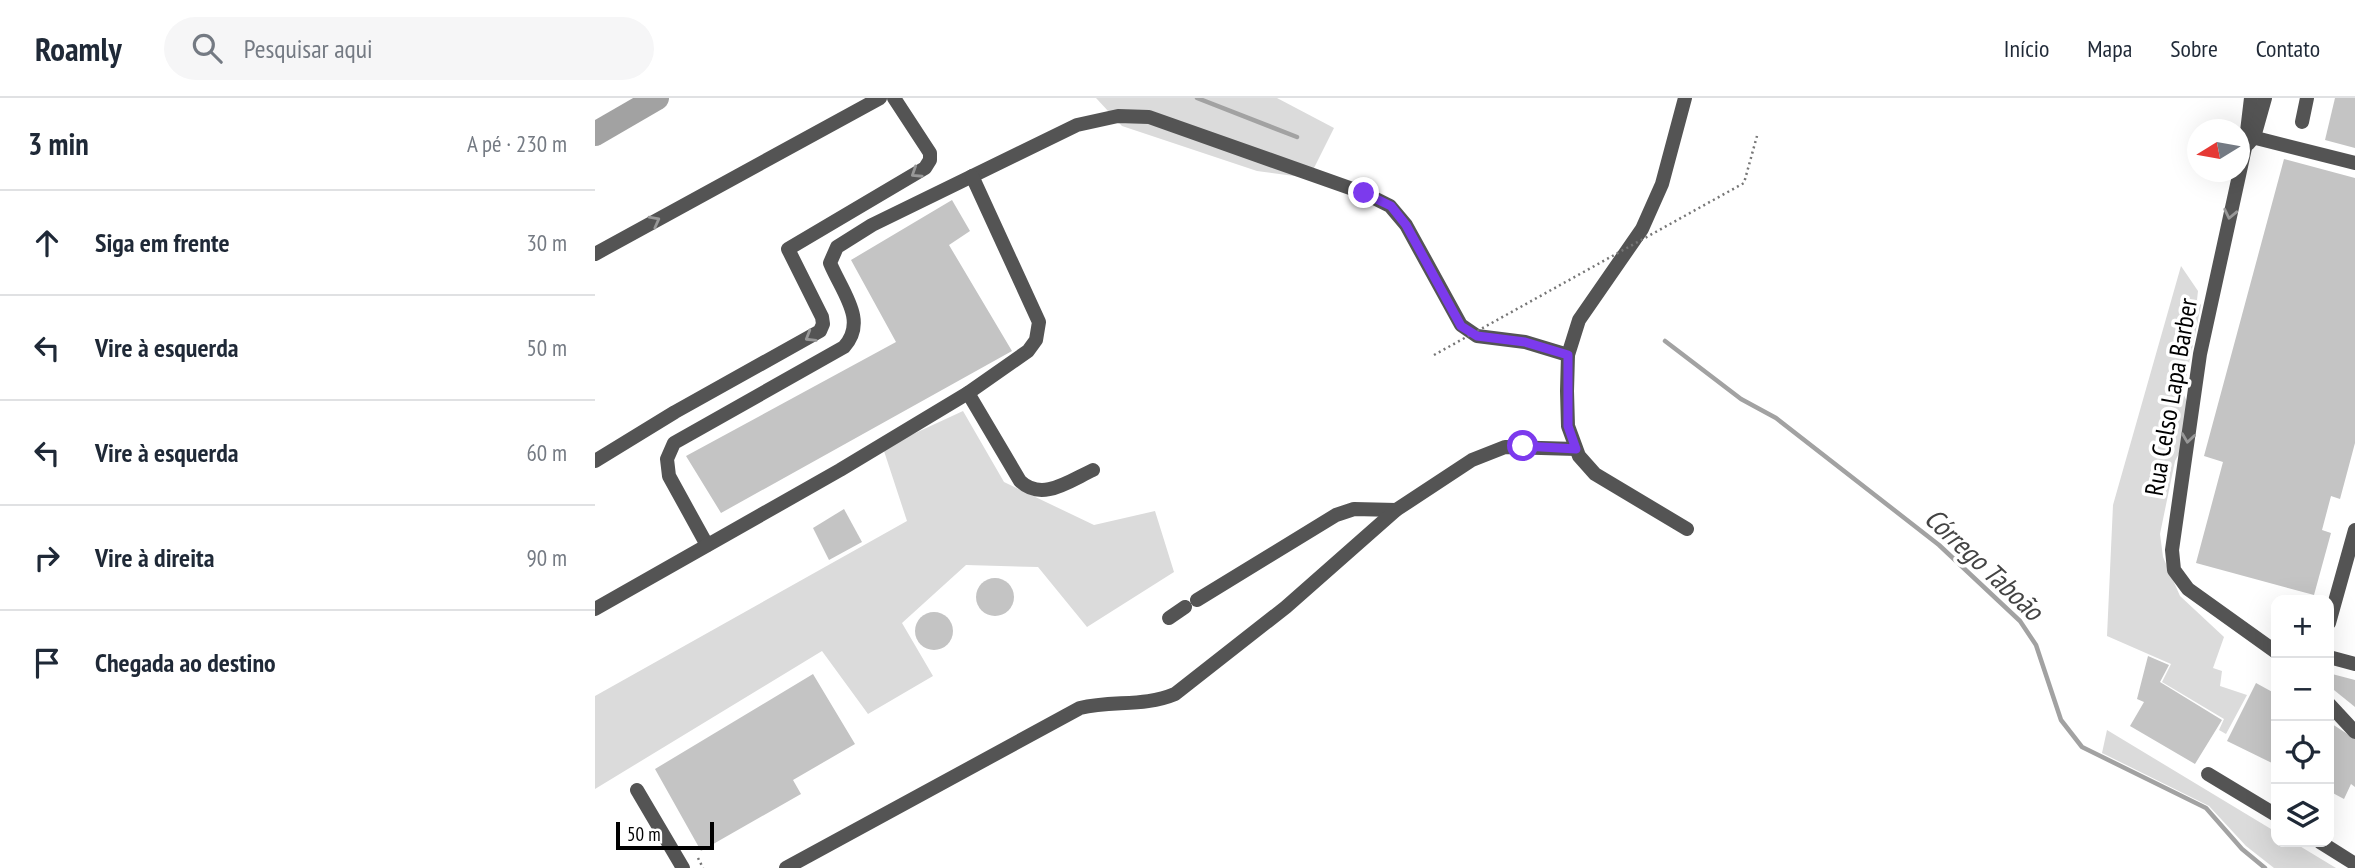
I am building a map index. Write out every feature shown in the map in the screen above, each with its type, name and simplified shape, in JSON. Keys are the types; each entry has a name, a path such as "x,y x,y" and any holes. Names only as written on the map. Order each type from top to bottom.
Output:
{"lane":[{"path":"595,254 880,98"},
{"path":"595,461 675,412 820,331 824,324 822,317 788,249 925,168 930,153 894,98"},
{"path":"1685,98 1662,184 1642,229 1579,320 1568,355 1568,426 1576,449 1595,474 1688,529"},
{"name":"Rua Celso Lapa Barber","path":"2250,119 2251,98"},
{"name":"Rua Celso Lapa Barber","path":"2250,135 2265,98"},
{"path":"2302,122 2307,98"},
{"path":"707,545 669,476 667,459 674,443 844,347 854,335 856,320 830,263 837,247 872,225 1077,125 1118,116 1149,117 1364,193 1391,206 1406,225 1461,326 1477,336 1525,342 1568,355"},
{"path":"2250,140 2355,163"},
{"path":"595,609 840,470 968,393 1028,351 1036,340 1039,322 972,176"},
{"name":"Rua Celso Lapa Barber","path":"2239,182 2200,355 2172,550 2174,570 2188,590 2271,648"},
{"path":"968,393 1020,481 1030,491 1043,492 1093,470"},
{"path":"786,868 1080,708 1098,704 1159,701 1175,694 1286,607 1396,510 1472,460 1505,447 1576,449"},
{"path":"1169,618 1336,515 1354,509 1396,510"},
{"path":"2334,605 2355,530"},
{"name":"Rua Celso Lapa Barber","path":"2239,626 2271,637"},
{"path":"2333,658 2355,664"},
{"path":"2334,709 2355,732"},
{"path":"2208,774 2271,812"},
{"path":"637,790 683,868"},
{"path":"2328,847 2355,864"},
{"path":"801,868 820,849"}],"path":[{"path":"1434,355 1744,183 1757,136"},
{"path":"698,859 703,868"}],"shaded area":[{"path":"1096,98 1277,98 1334,128 1309,178 1257,171 1122,126"},
{"path":"2181,266 2198,291 2197,300 2201,305 2183,393 2189,406 2185,442 2175,461 2160,534 2163,557 2180,596 2224,637 2213,668 2222,671 2220,686 2247,695 2226,734 2219,730 2224,719 2162,682 2171,664 2107,636 2113,505"},
{"path":"963,411 1004,482 1094,525 1155,511 1174,572 1087,627 1038,567 966,565 902,623 933,676 868,714 822,651 595,789 595,696 907,521 883,448"},
{"path":"2107,730 2271,829 2271,847 2301,847 2336,868 2274,868 2246,846 2209,806 2102,753"}],"building":[{"path":"2335,98 2355,98 2355,148 2325,140"},
{"path":"2284,159 2355,178 2355,443 2340,499 2331,496 2322,530 2331,533 2314,595 2196,563 2223,462 2204,456"},
{"path":"952,200 970,231 949,245 1012,351 721,513 686,456 896,342 851,260"},
{"path":"844,509 862,542 829,560 813,528"},
{"path":"995,578 1009,583 1014,597 1009,611 995,616 981,611 976,597 981,583"},
{"path":"934,612 948,617 953,631 948,645 934,650 920,645 915,631 920,617"},
{"path":"2148,656 2169,665 2160,682 2222,720 2195,764 2130,726 2144,702 2137,699"},
{"path":"813,674 855,744 793,780 801,794 701,851 655,769"},
{"path":"2334,675 2355,680 2355,707 2334,690"},
{"path":"2256,683 2271,691 2271,763 2227,741"},
{"path":"2334,725 2355,739 2355,787 2351,784 2344,799 2334,794"}],"waterway":[{"path":"595,134 657,98"},
{"name":"Córrego Taboão","path":"1197,98 1297,137"},
{"name":"Córrego Taboão","path":"1665,341 1741,399 1776,418 1939,545 2020,621 2036,645 2061,720 2082,747 2206,808 2242,849 2265,868"}],"route":[{"path":"1364,193 1391,206 1406,225 1461,326 1477,336 1525,342 1568,355 1568,426 1576,449 1523,446"}]}
